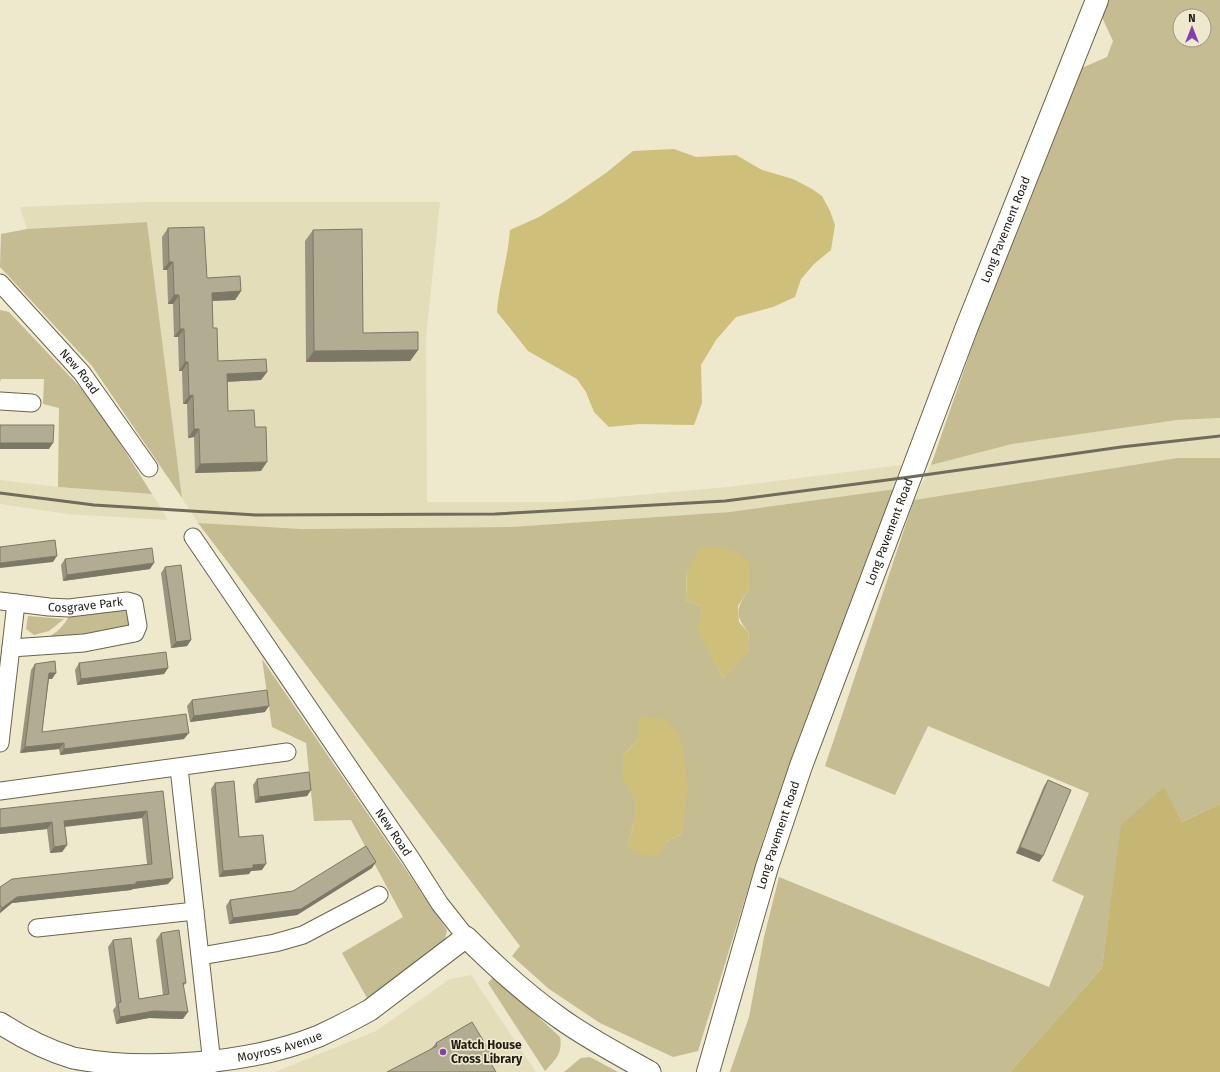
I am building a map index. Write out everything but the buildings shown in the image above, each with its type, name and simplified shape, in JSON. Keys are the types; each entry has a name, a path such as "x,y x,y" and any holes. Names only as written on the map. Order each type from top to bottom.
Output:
{"main road":[{"name":"Long Pavement Road","path":"708,1072 767,867 801,766 966,329 1097,0"}],"street":[{"name":"New Road","path":"1,285 82,373 149,468"},
{"path":"0,401 32,403"},
{"name":"New Road","path":"193,537 410,857 440,904 466,937 492,963 559,1018 583,1034 650,1072"},
{"name":"Cosgrave Park","path":"8,602 68,608 127,601 134,603 138,626 135,633 84,643 11,648"},
{"path":"0,743 1,719 11,648 8,602"},
{"path":"0,791 179,768 287,752"},
{"path":"179,768 212,1064"},
{"path":"201,956 274,943 303,935 379,895"},
{"path":"37,928 195,911"},
{"name":"Moyross Avenue","path":"0,1022 17,1034 40,1046 74,1059 89,1062 150,1070 212,1064 283,1048 319,1036 361,1015 370,1010 466,937"}],"shaded area":[{"path":"1108,0 1220,0 1220,418 1177,420 1012,444 931,465 996,278 1077,70 1107,57 1113,41 1101,15"},
{"path":"674,149 696,157 736,155 762,170 793,179 812,189 822,196 835,225 831,250 814,264 801,279 795,297 773,307 736,317 716,340 701,365 702,403 694,425 639,424 609,427 594,412 586,392 577,379 528,351 497,312 510,230 539,217 565,201 606,173 633,151"},
{"path":"144,202 440,202 426,338 427,502 561,502 728,487 902,465 896,489 730,512 511,527 302,529 198,523 182,498 147,222 27,229 20,207"},
{"path":"147,222 182,498 92,366 0,267 1,234 27,229"},
{"path":"0,310 9,312 94,402 152,494 58,487 59,408 43,404 44,379 1,379 0,382"},
{"path":"1220,418 1220,458 1176,458 914,500 931,465 1012,444 1177,420"},
{"path":"1177,458 1220,458 1220,804 1182,822 1164,788 1122,825 1102,968 1010,1072 730,1072 749,1017 764,937 779,877 1049,987 1084,896 1052,881 1089,793 928,726 895,795 825,766 914,500"},
{"path":"0,480 58,487 152,494 168,520 68,514 0,504"},
{"path":"896,489 766,831 698,1051 673,1057 600,1023 549,989 512,956 520,946 198,523 302,529 511,527 730,512","holes":["687,569 750,587 742,600 739,610 740,620 749,633 747,653 723,678 698,629 702,607 686,600","638,740 682,834 666,842 627,847 635,820 635,800 623,755"]},
{"path":"701,547 726,547 749,561 750,587 738,606 739,622 749,633 747,654 723,678 697,629 702,607 686,600 687,569"},
{"path":"125,608 129,620 128,629 44,640 65,623 70,614"},
{"path":"28,616 64,619 49,631 34,635 26,629"},
{"path":"262,659 447,930 443,948 393,986 367,998 342,953 403,917 351,820 314,821 306,743 272,727"},
{"path":"639,717 667,719 682,742 688,788 682,834 666,842 659,855 643,855 627,847 635,820 635,800 622,778 623,755 638,740"},
{"path":"1164,787 1182,822 1220,804 1220,1072 1010,1072 1102,968 1121,825"},
{"path":"471,975 536,1072 275,1072 376,1031 450,979"},
{"path":"494,976 560,1037 561,1043 559,1052 555,1060 545,1071 488,983"},
{"path":"590,1057 618,1072 564,1072 581,1058"}],"railway":[{"path":"0,493 94,505 256,515 495,514 725,501 910,477 1121,447 1220,436"}],"place":[{"name":"Watch House Cross Library","path":"443,1052"}]}
